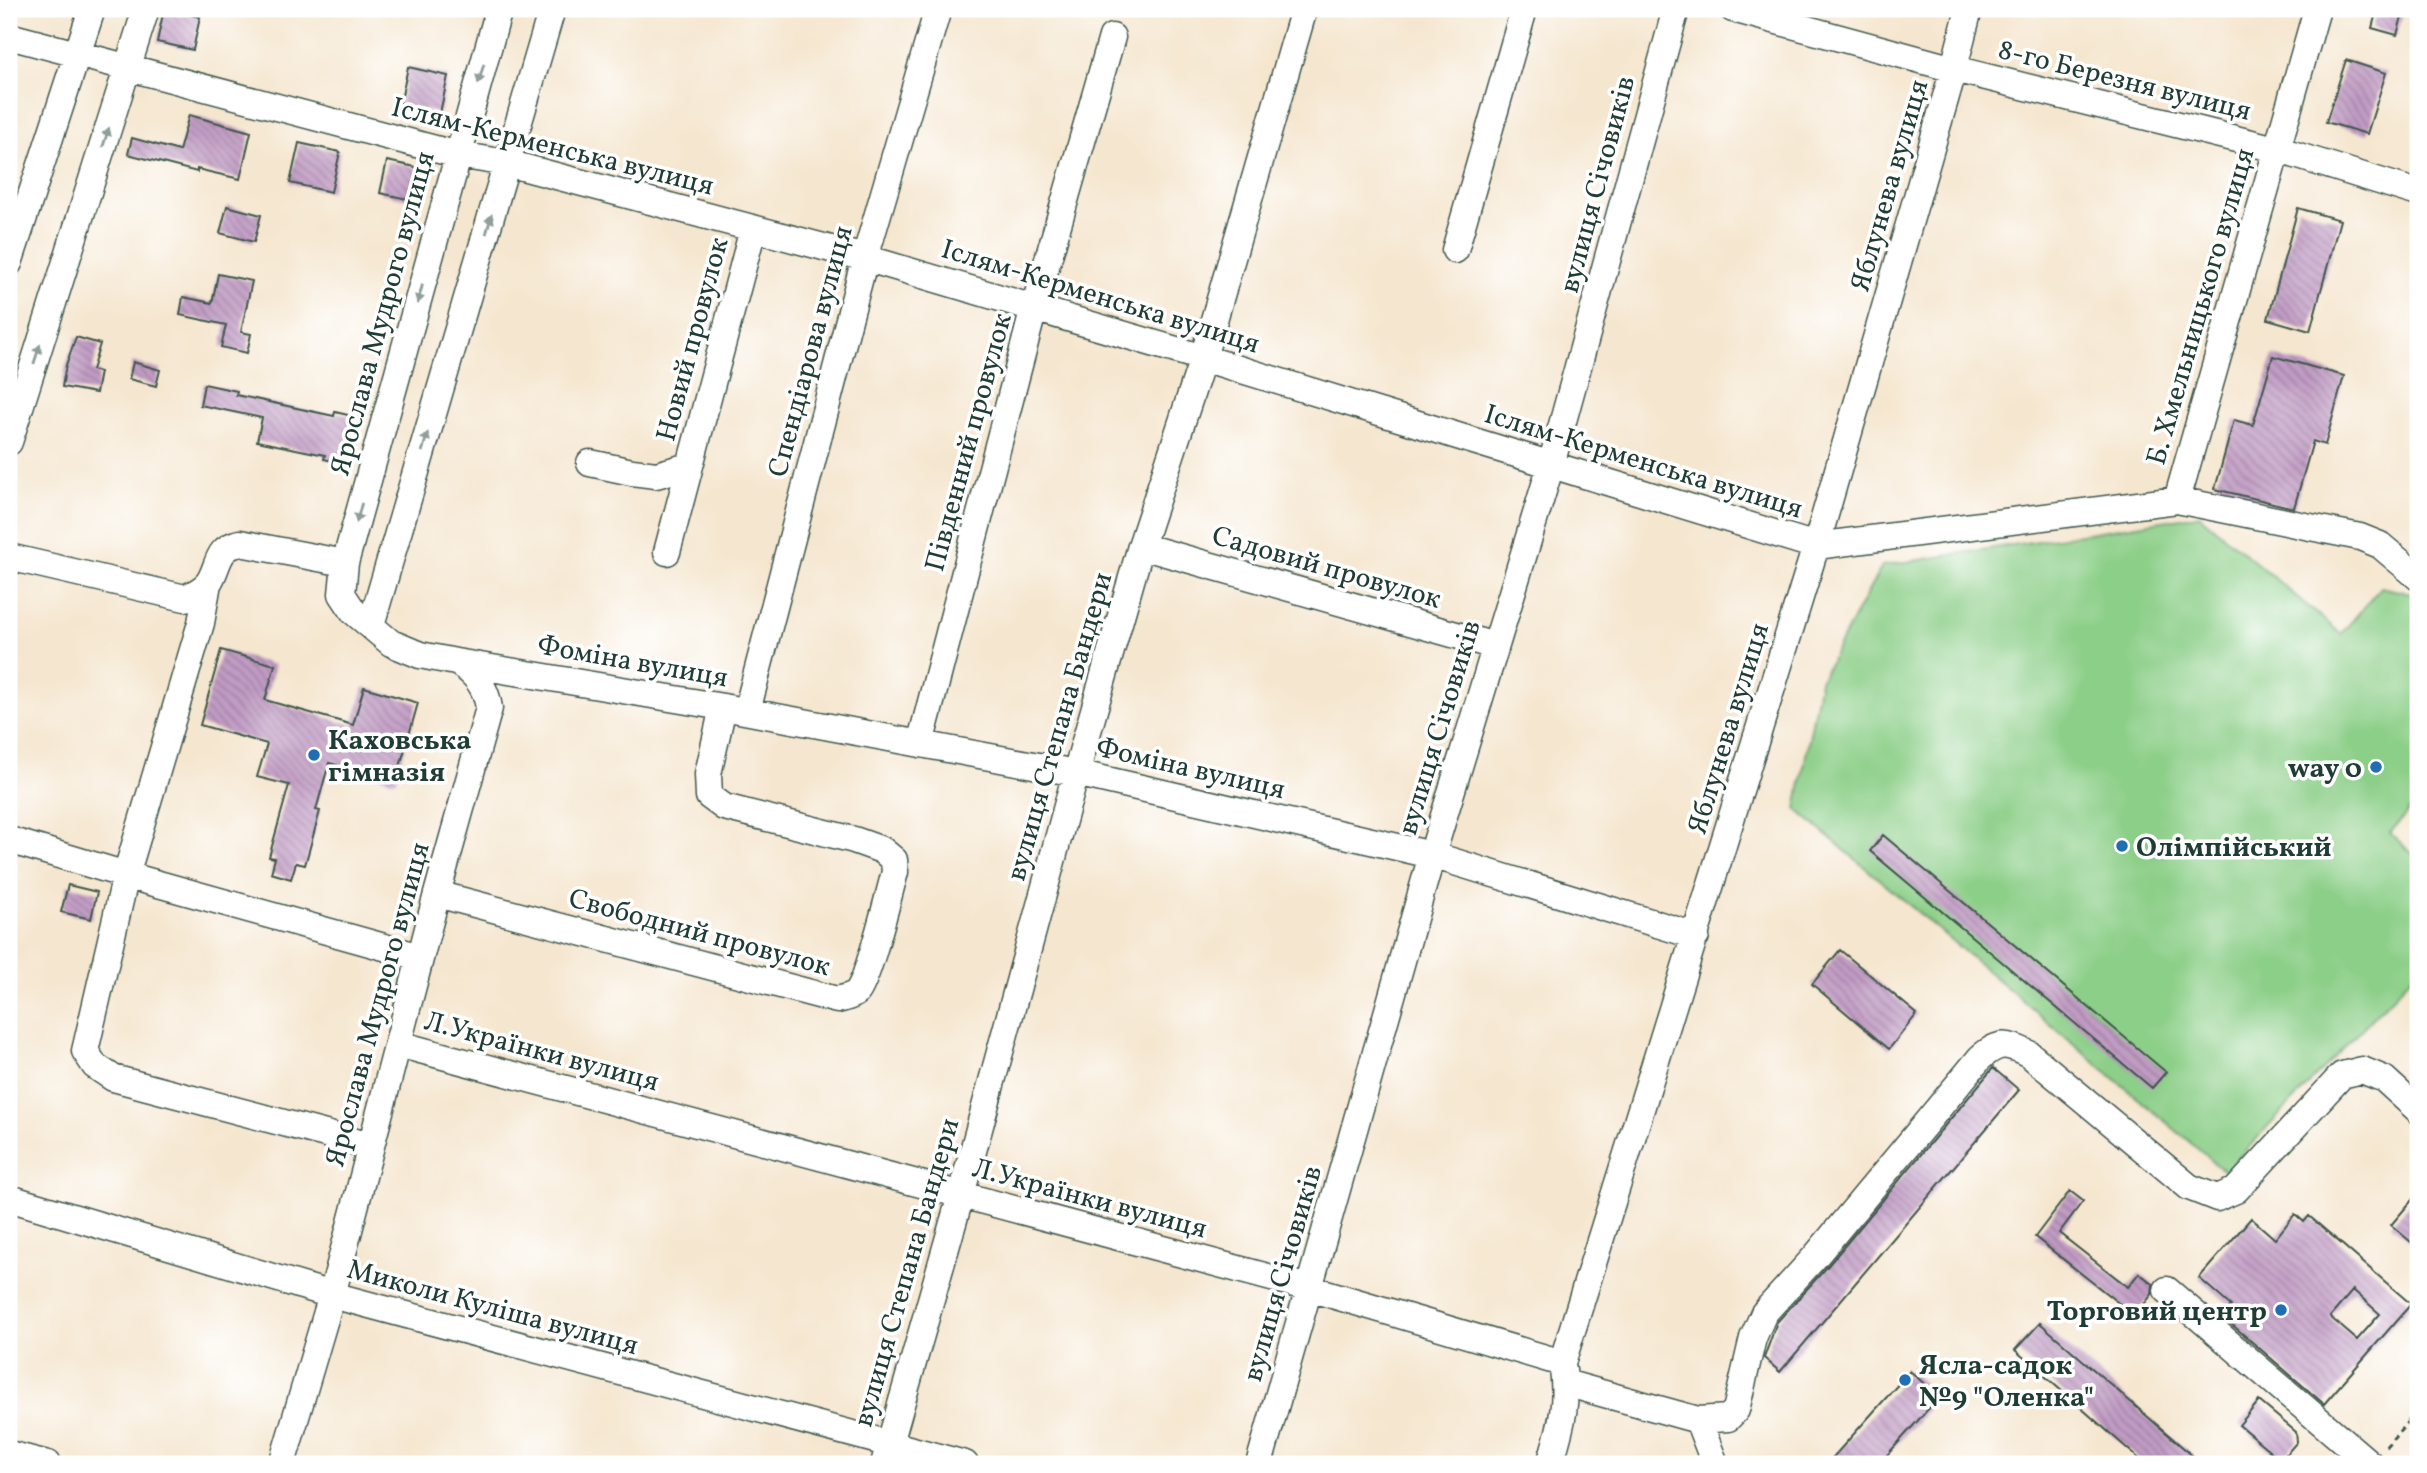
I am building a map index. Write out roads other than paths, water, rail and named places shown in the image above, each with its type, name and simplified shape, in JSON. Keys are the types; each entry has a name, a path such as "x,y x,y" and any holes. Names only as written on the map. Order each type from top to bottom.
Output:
{"street":[{"path":"9,262 92,9"},
{"path":"9,442 146,9"},
{"name":"Ярослава Мудрого вулиця","path":"282,1464 332,1295 437,894 489,708 482,684 467,669 456,662 410,651 391,643 354,612 342,594 345,563 499,9"},
{"path":"371,625 552,9"},
{"name":"Спендіарова вулиця","path":"735,709 938,9"},
{"name":"вулиця Степана Бандери","path":"887,1454 1076,773 1142,546 1203,358 1304,9"},
{"path":"1455,250 1524,9"},
{"name":"вулиця Січовиків","path":"1259,1464 1432,855 1551,465 1676,9"},
{"name":"8-го Березня вулиця","path":"1733,9 1954,69 2276,149 2418,193"},
{"name":"Яблунева вулиця","path":"1550,1464 1565,1411 1563,1373 1816,546 1969,9"},
{"name":"Б. Хмельницького вулиця","path":"2177,500 2316,9"},
{"name":"Іслям-Керменська вулиця","path":"9,36 458,155 507,163 864,258 1203,358 1816,546 2177,500 2360,537 2380,545 2418,577"},
{"name":"Південний провулок","path":"920,744 1034,308 1112,37"},
{"name":"Новий провулок","path":"667,552 753,229"},
{"name":"Новий провулок","path":"590,463 656,475 689,466"},
{"path":"345,563 240,543 229,545 224,550 208,583 201,623 126,875 85,1051 95,1066 113,1078 371,1146"},
{"name":"Садовий провулок","path":"1142,546 1495,646"},
{"path":"9,556 173,597 185,598 197,593 208,583"},
{"name":"Фоміна вулиця","path":"456,662 735,709 1076,773 1432,855 1696,936"},
{"name":"Свободний провулок","path":"437,894 837,1000 851,996 859,991 866,972 895,872 894,860 882,850 854,840 724,807 709,796 708,774 735,709"},
{"path":"9,840 421,957"},
{"name":"Л.Українки вулиця","path":"398,1044 1309,1288 1698,1420"},
{"path":"1715,1464 1698,1420 1728,1418 1736,1410 1753,1338 1764,1313 1814,1258 1980,1058 1993,1047 2011,1045 2029,1054 2189,1187 2217,1198 2236,1191 2342,1076 2362,1070 2384,1079 2418,1111"},
{"name":"Миколи Куліша вулиця","path":"9,1198 332,1295 887,1454 965,1464"},
{"path":"2167,1290 2374,1460"},
{"path":"9,1454 48,1464"}],"place":[{"name":"Каховська гімназія","path":"314,755"},
{"name":"way 0","path":"2376,767"},
{"name":"Олімпійський","path":"2122,846"},
{"name":"Торговий центр","path":"2281,1310"},
{"name":"Ясла-садок №9 \"Оленка\"","path":"1905,1380"}]}
